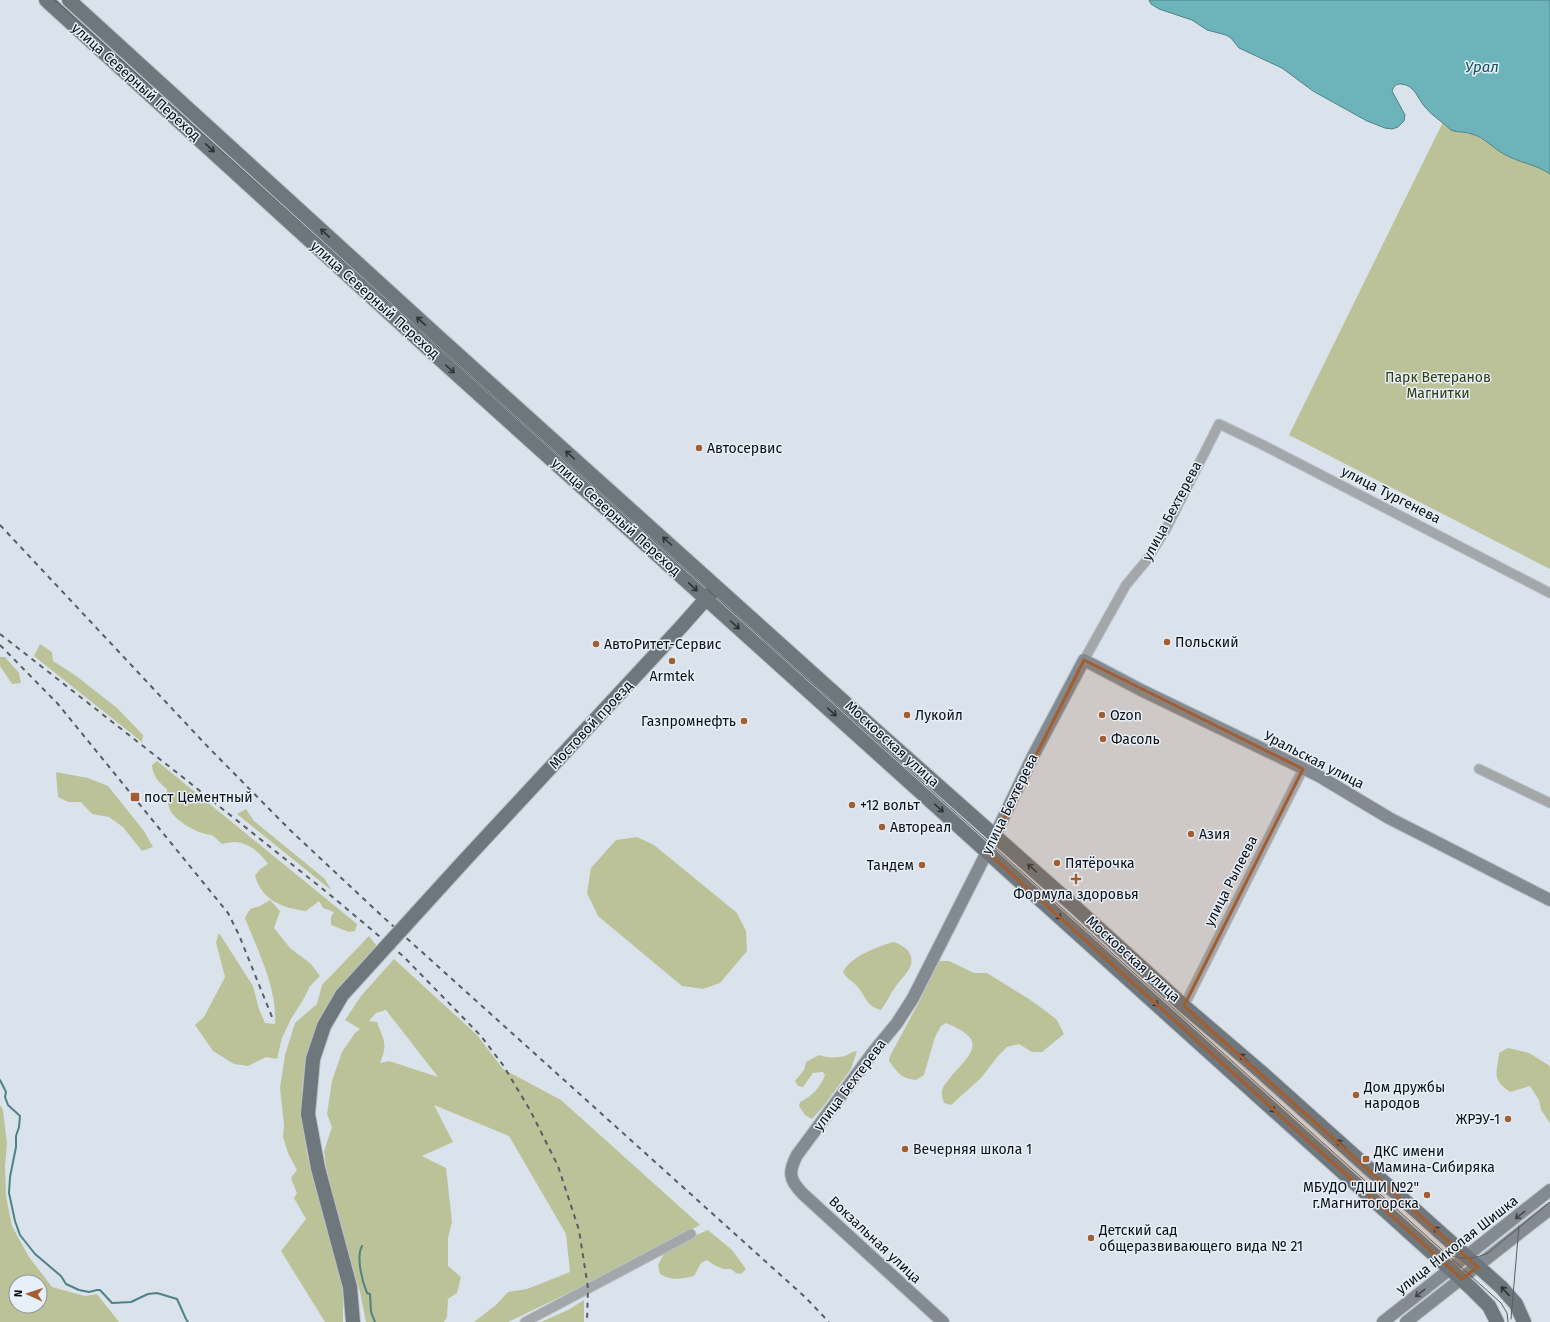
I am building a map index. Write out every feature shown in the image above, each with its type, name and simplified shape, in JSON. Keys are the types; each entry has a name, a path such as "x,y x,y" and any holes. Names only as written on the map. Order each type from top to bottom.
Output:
{"main road":[{"name":"улица Северный Переход","path":"46,0 432,352 706,599"},
{"name":"улица Северный Переход","path":"69,0 444,342 717,586"},
{"name":"Мостовой проезд","path":"353,1322 350,1287 318,1168 308,1114 313,1059 324,1026 342,995 678,631 717,586"},
{"name":"Московская улица","path":"717,586 871,726 995,834 1184,1006 1260,1071 1502,1287 1516,1304 1524,1322"},
{"name":"Московская улица","path":"706,599 1462,1279 1489,1306 1497,1322"},
{"name":"улица Бехтерева","path":"987,852 995,834"}],"street":[{"name":"улица Тургенева","path":"1219,424 1263,445 1550,593"},
{"name":"улица Бехтерева","path":"995,834 1033,756 1084,660 1126,585 1146,561 1166,529 1219,424"},
{"name":"Уральская улица","path":"1084,660 1140,690 1319,776 1389,818 1550,900"},
{"name":"улица Рылеева","path":"1184,1006 1303,769"},
{"path":"1479,770 1550,803"},
{"name":"улица Бехтерева","path":"791,1177 792,1165 797,1155 874,1051 897,1023 913,998 987,852"},
{"name":"Вокзальная улица","path":"791,1177 794,1185 803,1194 943,1322"},
{"name":"улица Николая Шишка","path":"1383,1322 1550,1190"},
{"name":"улица Николая Шишка","path":"1406,1322 1550,1209"},
{"path":"524,1322 691,1234"}],"highlighted area":[{"path":"1084,660 1303,769 1184,1006 1478,1267 1462,1279 987,852"}],"green space":[{"name":"Парк Ветеранов Магнитки","path":"1443,122 1451,130 1472,134 1513,159 1536,166 1550,174 1550,569 1289,435"},
{"path":"40,644 52,652 53,661 75,675 117,708 143,735 142,742 34,656"},
{"path":"0,657 5,657 19,673 21,683 12,684 0,666"},
{"path":"157,761 357,924 355,931 349,932 331,925 331,917 334,912 323,908 319,901 306,911 289,908 268,897 258,884 255,876 260,869 268,864 262,856 250,846 245,844 231,842 222,844 212,835 189,827 173,815 168,805 167,789 155,776 152,765"},
{"path":"56,772 88,778 108,786 144,831 153,847 142,851 123,827 109,817 92,814 81,802 68,802 58,797"},
{"path":"246,809 254,821 325,879 331,890 237,814"},
{"path":"637,837 654,845 737,913 746,931 747,951 720,983 703,989 682,986 598,916 587,893 591,868 616,840"},
{"path":"270,900 280,911 274,928 290,948 311,964 320,976 310,986 291,1019 282,1038 277,1059 266,1057 248,1066 234,1064 213,1051 195,1025 204,1017 225,977 216,942 219,933 253,986 259,1009 265,1023 275,1024 275,1011 270,984 261,956 245,918 250,909 260,906"},
{"path":"369,936 379,949 307,1058 302,1088 302,1107 307,1154 340,1273 343,1296 343,1322 325,1322 281,1251 306,1219 294,1198 297,1193 291,1178 297,1170 288,1153 283,1137 284,1125 280,1088 285,1055 295,1023 317,1004 322,985"},
{"path":"894,942 909,952 911,957 911,966 881,1010 869,1003 854,983 843,972 858,957 880,946"},
{"path":"394,959 477,1035 503,1069 561,1100 700,1225 583,1286 508,1322 474,1322 496,1305 508,1292 527,1289 570,1272 566,1234 509,1136 434,1105 453,1142 422,1156 446,1168 452,1222 448,1238 448,1266 461,1277 457,1293 448,1299 447,1317 444,1322 366,1322 360,1292 339,1225 324,1151 332,1127 327,1114 332,1081 342,1052 355,1033 360,1029 345,1020 361,996","holes":["386,1010 438,1077 389,1061 380,1063 384,1051 383,1038 377,1022 369,1021 376,1013"]},
{"path":"938,961 949,961 974,973 987,973 1047,1012 1057,1020 1064,1034 1042,1052 1032,1052 1019,1044 1007,1047 981,1078 951,1105 944,1103 942,1091 944,1087 967,1058 973,1045 966,1034 946,1023 941,1026 935,1037 924,1075 916,1080 906,1078 900,1074 889,1061 890,1056 920,1000"},
{"path":"1508,1048 1529,1053 1550,1066 1550,1123 1541,1110 1539,1100 1530,1086 1510,1092 1500,1083 1497,1076 1499,1053"},
{"path":"857,1051 851,1069 822,1108 812,1119 805,1115 799,1106 800,1102 815,1091 821,1084 825,1075 823,1072 813,1073 803,1087 798,1086 795,1081 804,1070 806,1062 819,1055 839,1057"},
{"path":"0,1105 3,1110 7,1144 5,1166 6,1196 12,1226 29,1257 42,1274 8,1274 8,1314 48,1314 48,1282 52,1287 85,1296 97,1294 119,1322 0,1322"},
{"path":"708,1230 732,1250 746,1269 741,1274 736,1273 731,1269 723,1269 707,1260 701,1263 694,1276 677,1279 669,1278 660,1274 658,1265 665,1252 689,1238"},
{"path":"584,1300 584,1322 541,1322 568,1310"}],"water":[{"name":"Урал","path":"1149,0 1550,0 1550,174 1500,152 1477,136 1451,130 1428,110 1413,89 1406,85 1396,85 1392,91 1405,115 1404,121 1398,127 1392,129 1385,128 1367,121 1313,91 1282,68 1239,48 1231,38 1226,35 1207,30 1192,20 1159,9 1151,4"}],"waterway":[{"path":"0,1080 6,1092 5,1097 8,1105 20,1116 10,1177 9,1193 15,1221 20,1235 35,1254 61,1276 66,1284 79,1290 89,1292 100,1290 112,1303 131,1302 148,1294 157,1293 177,1299 188,1322"},
{"path":"362,1246 360,1251 360,1269 367,1293 370,1294 371,1312 375,1322"}],"tram line":[{"path":"55,0 438,347 1501,1303 1507,1313 1508,1322"},
{"path":"1450,1255 1460,1258 1469,1258 1478,1257 1488,1253 1550,1202"},
{"path":"1511,1319 1519,1226"}],"railway":[{"path":"0,525 208,747 290,830 382,916 805,1297 829,1322"},
{"path":"0,634 329,894 403,956 481,1036 503,1065 530,1110 558,1166 579,1230 588,1288 587,1322"},
{"path":"0,645 58,704 228,913 239,935 272,1017"}],"place":[{"name":"Автосервис","path":"699,448"},
{"name":"Польский","path":"1167,642"},
{"name":"АвтоРитет-Сервис","path":"596,644"},
{"name":"Armtek","path":"672,661"},
{"name":"Лукойл","path":"907,715"},
{"name":"Ozon","path":"1102,715"},
{"name":"Газпромнефть","path":"744,721"},
{"name":"Фасоль","path":"1103,739"},
{"name":"пост Цементный","path":"135,797"},
{"name":"+12 вольт","path":"852,805"},
{"name":"Автореал","path":"882,827"},
{"name":"Азия","path":"1191,834"},
{"name":"Пятёрочка","path":"1057,863"},
{"name":"Тандем","path":"922,865"},
{"name":"Формула здоровья","path":"1076,879"},
{"name":"Дом дружбы народов","path":"1356,1095"},
{"name":"ЖРЭУ-1","path":"1508,1119"},
{"name":"Вечерняя школа 1","path":"905,1149"},
{"name":"ДКС имени Мамина-Сибиряка","path":"1366,1159"},
{"name":"МБУДО \"ДШИ №2\" г.Магнитогорска","path":"1427,1195"},
{"name":"Детский сад общеразвивающего вида № 21","path":"1091,1238"}]}
